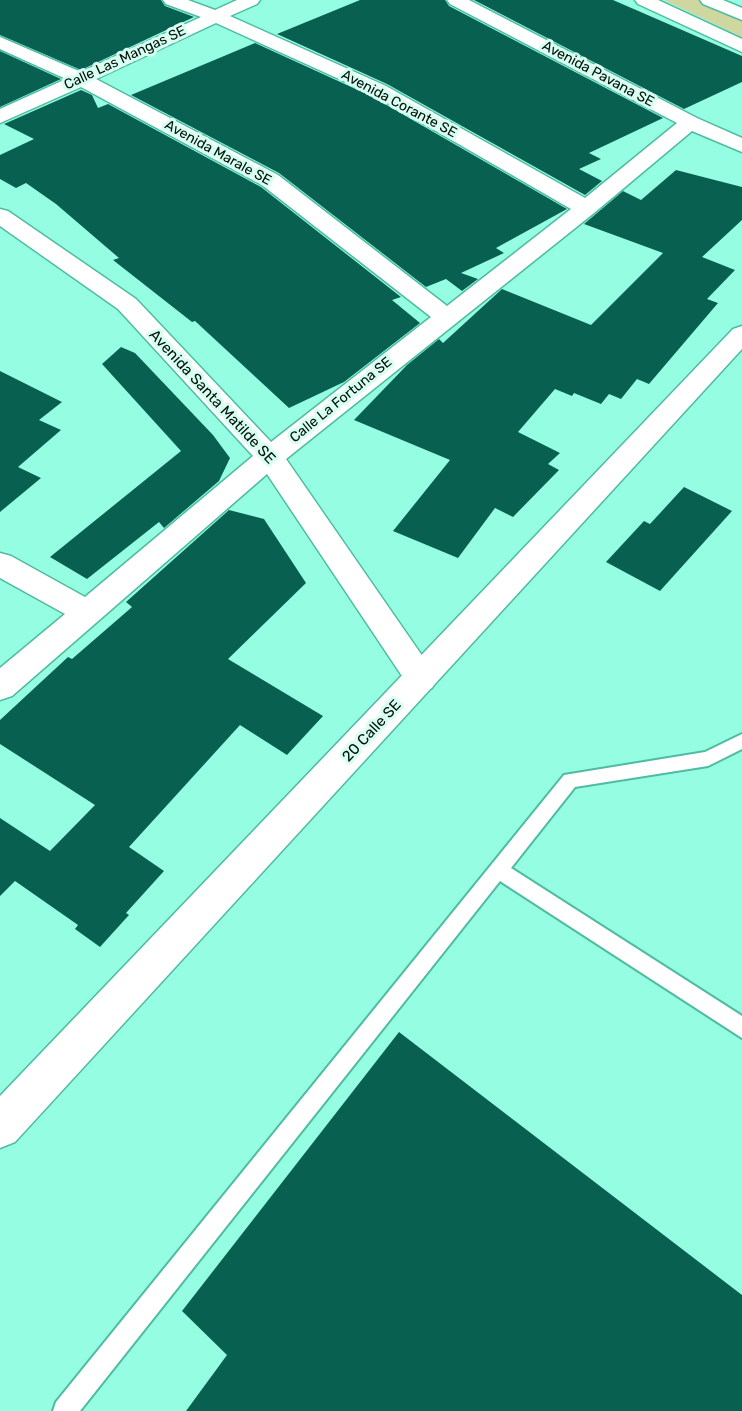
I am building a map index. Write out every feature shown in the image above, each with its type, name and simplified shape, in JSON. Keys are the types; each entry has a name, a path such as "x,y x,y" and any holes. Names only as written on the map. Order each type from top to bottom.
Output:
{"street":[{"name":"Avenida Corante SE","path":"172,0 214,16 379,90 586,208"},
{"name":"Calle Las Mangas SE","path":"0,117 251,0"},
{"name":"Avenida Pavana SE","path":"456,0 690,122 742,146"},
{"path":"644,0 742,46"},
{"path":"709,0 742,15"},
{"name":"Avenida Marale SE","path":"0,42 81,79 270,180 446,317"},
{"name":"Calle La Fortuna SE","path":"0,687 270,457 586,208 690,122"},
{"name":"Avenida Santa Matilde SE","path":"0,216 127,304 270,457 421,679"},
{"name":"20 Calle SE","path":"0,1127 742,334"},
{"path":"0,564 89,613"}],"lane":[{"path":"65,1411 570,780 708,759 742,741"},
{"path":"497,869 742,1028"}],"green space":[{"path":"664,0 717,0 742,11 742,37"}],"building":[{"path":"0,0 161,0 165,6 194,17 81,70 0,35"},
{"path":"360,0 445,0 449,6 663,118 589,153 601,159 579,169 602,181 585,195 387,84 277,34"},
{"path":"474,0 613,0 742,56 742,82 684,109"},
{"path":"255,43 371,96 567,209 496,248 504,253 461,273 478,279 462,291 446,279 426,287 279,173 131,95"},
{"path":"0,51 61,79 0,107"},
{"path":"81,90 92,95 98,108 108,104 261,187 401,297 392,300 420,323 344,382 289,408 195,321 192,322 113,260 119,258 56,204 26,183 16,188 0,179 0,155 34,139 4,124"},
{"path":"676,170 742,187 742,220 702,257 735,270 707,299 718,303 649,384 637,379 621,399 609,394 601,404 574,393 572,396 555,389 518,432 560,453 548,464 559,470 513,517 495,508 458,558 393,531 450,460 354,420 407,365 439,339 443,343 502,289 591,325 663,253 584,224 623,191 641,200"},
{"path":"121,347 135,353 213,435 230,458 219,481 164,528 159,522 87,579 50,557 181,451 102,364"},
{"path":"0,371 62,402 39,420 61,430 18,467 41,478 0,512"},
{"path":"684,487 732,511 660,591 606,562 644,521 650,524"},
{"path":"229,510 264,519 306,583 228,659 323,716 287,755 240,725 129,847 164,871 126,913 129,915 100,947 75,929 78,925 15,881 0,896 0,818 50,851 95,805 0,744 0,720 68,657 72,659 132,607 126,602"},
{"path":"399,1032 742,1295 742,1411 186,1411 227,1355 182,1311"}]}
